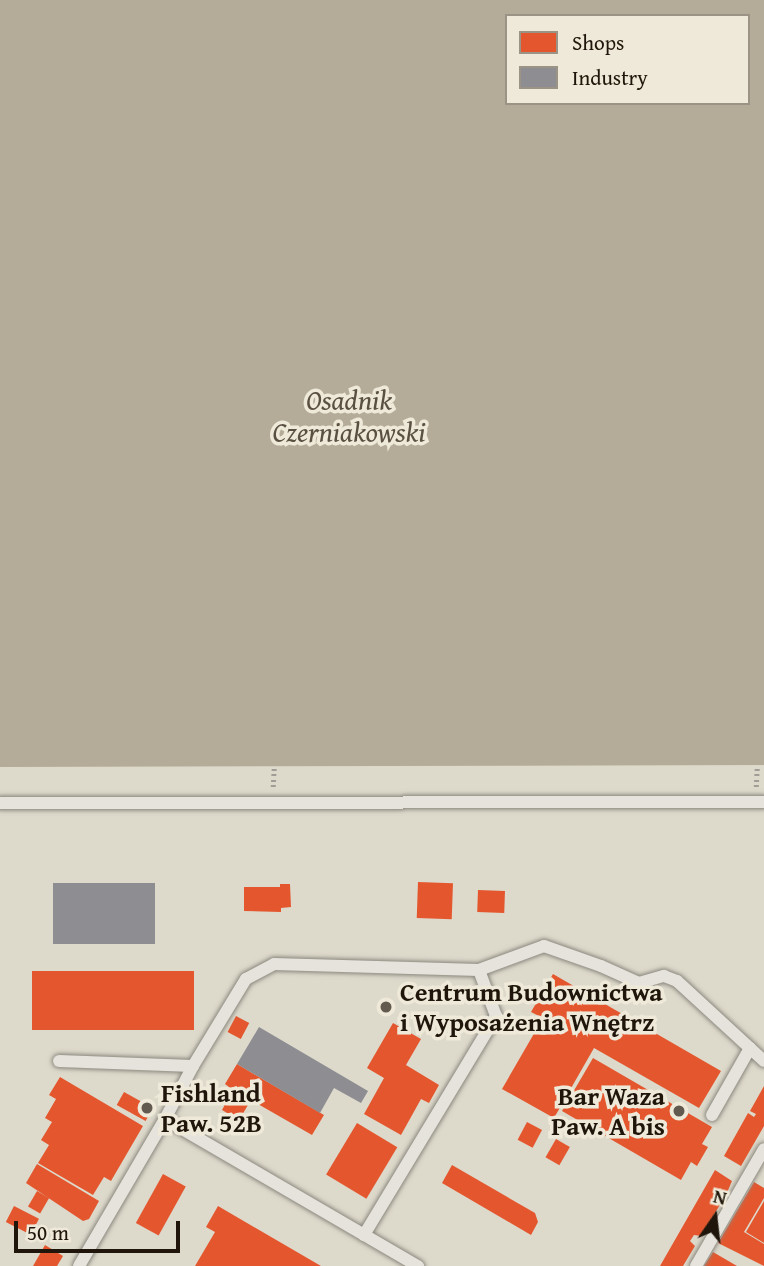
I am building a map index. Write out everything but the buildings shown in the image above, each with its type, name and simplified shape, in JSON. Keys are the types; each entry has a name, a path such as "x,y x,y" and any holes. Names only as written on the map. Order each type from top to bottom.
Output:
{"lane":[{"path":"0,803 760,798"},
{"path":"79,1266 246,979 274,964 479,970 544,946 639,983 664,976 677,981 764,1061"},
{"path":"364,1235 496,1016 479,970"},
{"path":"712,1115 750,1048"},
{"path":"58,1061 193,1066"},
{"path":"165,1119 418,1266"},
{"path":"696,1266 764,1149"}],"path":[{"path":"757,767 760,798"},
{"path":"273,791 274,768"}],"water":[{"name":"Osadnik Czerniakowski","path":"0,0 764,0 764,765 0,767"}],"place":[{"name":"Centrum Budownictwa i Wyposażenia Wnętrz","path":"386,1007"},
{"name":"Fishland Paw. 52B","path":"147,1108"},
{"name":"Bar Waza Paw. A bis","path":"679,1111"}]}
